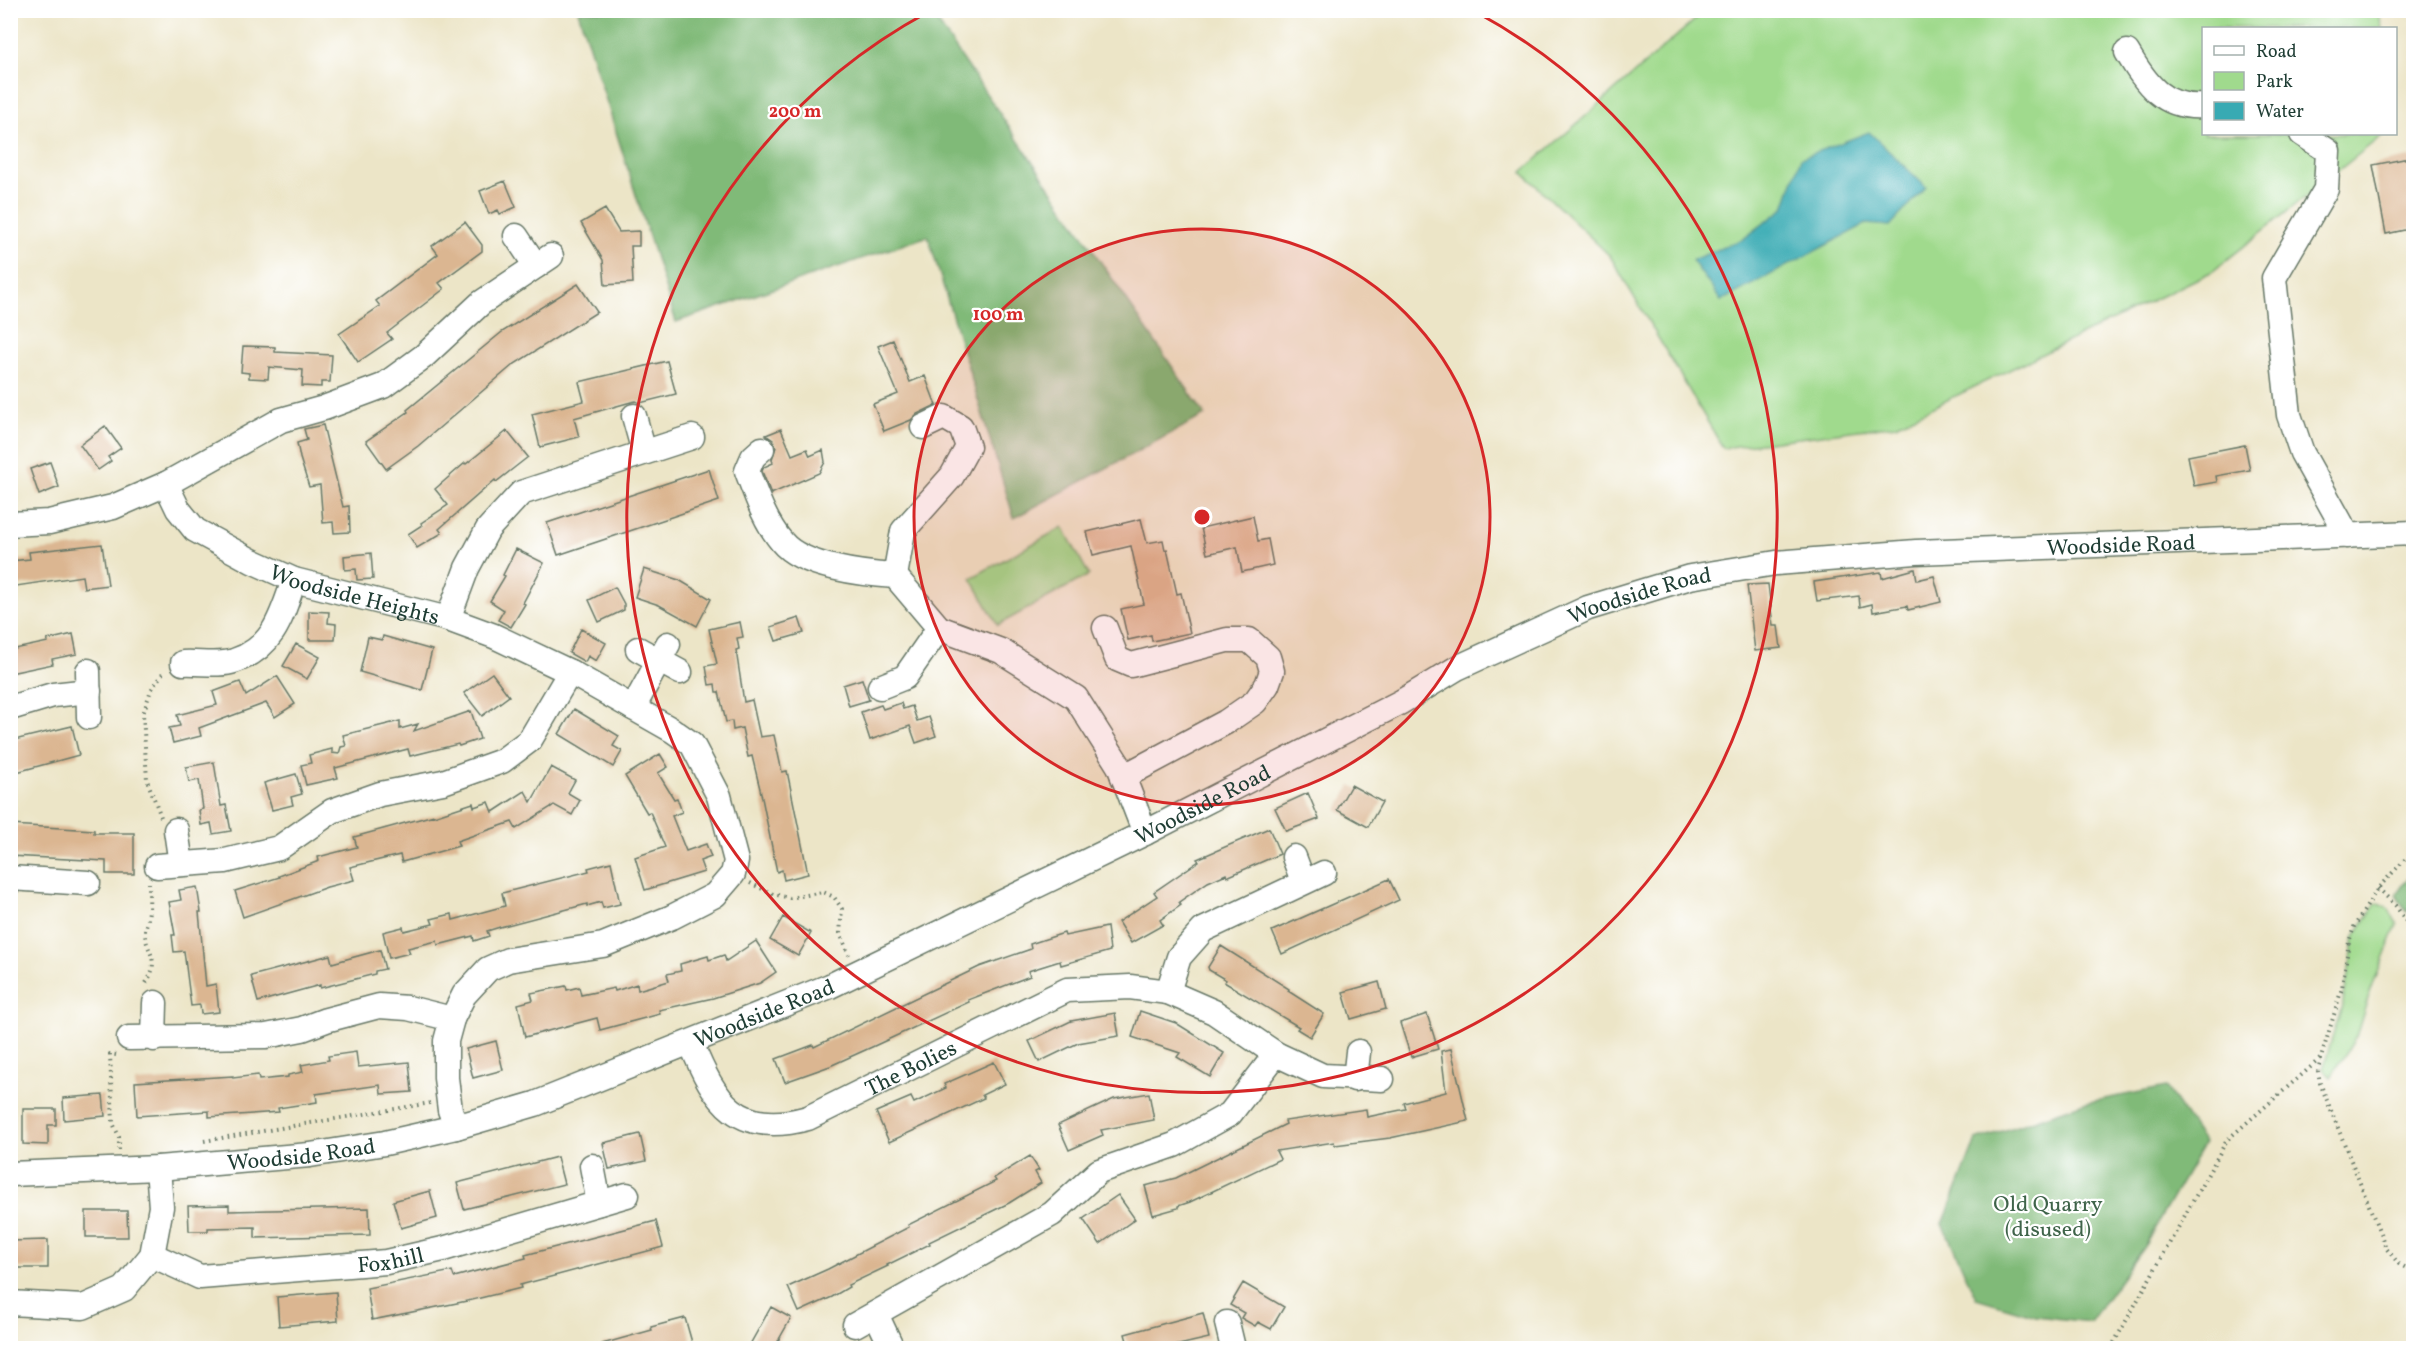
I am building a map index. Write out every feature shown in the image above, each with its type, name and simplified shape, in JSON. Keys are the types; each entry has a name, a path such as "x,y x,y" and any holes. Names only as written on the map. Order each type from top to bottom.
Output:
{"street":[{"path":"2127,52 2146,81 2162,97 2188,107 2202,106"},
{"path":"2304,135 2328,151 2326,189 2274,278 2289,415 2302,453 2348,536"},
{"path":"10,524 49,522 112,507 166,484 281,420 324,408 383,386 424,356 480,303 544,261 516,236"},
{"path":"634,416 644,452"},
{"path":"895,576 903,531 952,476 968,447 962,427 944,417 923,427"},
{"path":"448,619 467,568 488,530 521,493 692,437"},
{"path":"762,449 753,457 747,471 760,505 782,542 797,556 860,574 895,576 939,628 1001,651 1076,698 1119,766 1145,833"},
{"name":"Woodside Heights","path":"166,484 178,509 195,530 294,580 448,619 494,636 570,672 672,730 692,744 719,796 736,861 733,874"},
{"name":"Woodside Road","path":"10,1174 158,1168 310,1155 385,1143 456,1127 535,1104 692,1043 858,972 1145,833 1401,702 1457,668 1588,608 1690,577 1776,563 1916,552 2414,533"},
{"path":"191,669 233,662 258,649 280,623 294,580"},
{"path":"880,687 905,677 939,628"},
{"path":"1106,628 1117,659 1131,665 1227,640 1249,640 1268,657 1272,671 1267,685 1255,702 1226,722 1123,777"},
{"path":"633,708 661,656"},
{"path":"157,866 225,861 279,848 333,812 380,794 443,782 502,761 530,740 570,672"},
{"path":"10,708 89,681 89,717"},
{"path":"176,830 181,864"},
{"path":"1168,992 1179,957 1203,930 1313,877 1294,857"},
{"path":"456,1127 448,1100 446,1041 452,1019 464,995 488,969 508,960 603,945 672,917 715,895 733,874"},
{"path":"10,878 88,883"},
{"name":"The Bolies","path":"692,1043 718,1097 743,1118 765,1125 786,1124 808,1118 1067,990 1130,987 1168,992 1214,1012 1276,1054 1323,1076 1382,1079"},
{"path":"154,1039 155,1003"},
{"path":"129,1038 267,1036 302,1029 379,1006 408,1008 452,1019"},
{"path":"1355,1079 1358,1052"},
{"path":"892,1348 866,1319 1052,1214 1099,1171 1174,1145 1230,1114 1276,1054"},
{"path":"592,1166 599,1203"},
{"path":"10,1303 83,1308 124,1289 152,1255 161,1207 158,1168"},
{"name":"Foxhill","path":"152,1255 200,1277 386,1262 627,1195"},
{"path":"1227,1323 1233,1348"}],"path":[{"path":"176,830 163,824 147,780 143,714 151,690 165,669 191,669"},
{"path":"2414,850 2378,888 2354,927 2349,942 2342,988 2318,1071 2320,1083 2386,1248 2399,1264 2414,1272"},
{"path":"152,965 152,952 145,933 149,916 149,883 157,866"},
{"path":"733,874 773,894 790,898 823,892 834,897 842,909 840,933 858,972"},
{"path":"2378,888 2396,906 2409,926"},
{"path":"110,1054 113,1123 119,1137 120,1170"},
{"path":"2111,1348 2227,1140 2321,1058"},
{"path":"195,1142 448,1100"}],"green space":[{"path":"2378,10 2382,27 2202,27 2202,135 2383,135 2213,271 1896,425 1723,448 1610,256 1522,172 1705,11"},
{"path":"578,11 930,11 1205,415 1014,518 928,236 676,322"},
{"path":"1063,527 1089,575 998,625 971,578"},
{"path":"2413,871 2413,906 2407,912 2396,895"},
{"path":"2376,903 2389,909 2397,924 2368,998 2356,1037 2331,1077 2323,1069 2343,1002 2355,936"},
{"name":"Old Quarry (disused)","path":"2166,1087 2204,1143 2145,1245 2090,1322 2036,1316 1976,1298 1943,1224 1976,1140 2084,1103"}],"water":[{"path":"1869,132 1926,187 1890,226 1866,224 1721,301 1692,260 1743,239 1784,208 1801,158"}],"building":[{"path":"2414,157 2414,228 2386,234 2373,165"},
{"path":"505,181 516,207 500,214 498,210 489,214 480,191"},
{"path":"605,209 619,232 639,231 639,246 631,246 633,283 605,285 603,260 581,223"},
{"path":"465,222 482,245 482,251 439,283 444,289 387,333 392,339 358,362 339,334 380,306 376,301 438,254 432,246"},
{"path":"578,284 597,312 513,365 418,446 386,469 366,441 408,412 407,410 502,332"},
{"path":"893,340 910,382 925,376 936,405 917,414 911,420 884,431 873,404 898,394 878,346"},
{"path":"243,346 275,347 275,352 332,355 330,382 321,382 321,387 302,386 303,370 269,367 268,379 249,378 249,373 241,372"},
{"path":"667,361 676,394 640,403 631,402 574,418 579,437 540,447 532,414 584,401 579,382"},
{"path":"323,425 343,507 349,506 350,532 334,533 333,522 323,523 320,485 309,487 300,458 297,443 307,440 304,429"},
{"path":"105,426 121,448 108,457 111,461 98,470 80,445"},
{"path":"781,429 792,455 807,449 810,456 823,450 825,462 819,473 771,494 762,471 764,467 773,463 776,447 773,440 766,435"},
{"path":"507,431 528,457 496,482 495,480 439,529 442,533 417,548 408,534 448,505 435,489"},
{"path":"2245,445 2250,470 2216,476 2217,482 2194,486 2188,456"},
{"path":"50,462 59,487 39,495 30,469"},
{"path":"709,469 719,501 558,555 547,523"},
{"path":"1253,516 1258,541 1268,539 1273,565 1242,572 1237,547 1207,554 1201,528"},
{"path":"1141,519 1147,543 1163,540 1165,550 1167,549 1177,594 1181,593 1190,633 1152,641 1151,635 1128,640 1121,609 1144,604 1131,546 1093,555 1087,532"},
{"path":"102,544 108,585 84,588 82,576 10,587 10,561 30,559 29,552"},
{"path":"516,549 544,563 523,603 525,604 511,627 498,620 504,610 490,601 505,576 503,575"},
{"path":"371,553 373,579 357,580 356,569 345,570 344,556"},
{"path":"644,569 679,580 711,599 697,626 659,605 635,597"},
{"path":"1915,569 1917,580 1934,576 1941,602 1908,610 1907,606 1873,612 1872,604 1860,607 1859,596 1817,601 1814,582 1881,572 1882,578"},
{"path":"1768,584 1773,626 1778,626 1781,648 1755,651 1747,585"},
{"path":"615,587 624,604 624,610 599,622 589,600"},
{"path":"309,611 329,612 328,623 336,624 335,640 309,640"},
{"path":"799,618 804,633 776,641 771,627"},
{"path":"740,622 743,637 737,638 739,649 736,650 744,702 752,700 760,737 774,735 782,772 787,771 808,874 784,880 782,870 777,872 761,793 752,756 748,757 742,728 733,730 732,721 726,722 719,692 716,692 715,684 709,685 706,666 717,664 709,629"},
{"path":"581,629 606,643 596,661 588,656 585,662 569,653"},
{"path":"73,634 77,654 52,659 53,664 10,673 10,650"},
{"path":"383,636 432,650 422,690 360,672 368,637 382,640"},
{"path":"296,644 320,657 307,679 283,666"},
{"path":"492,673 509,696 482,716 464,693"},
{"path":"277,676 295,704 275,717 266,703 199,728 201,736 173,743 169,728 180,726 177,715 217,705 213,692 240,682 246,696"},
{"path":"862,679 869,700 849,706 843,685"},
{"path":"901,703 903,709 912,706 917,721 929,717 936,736 916,743 910,726 870,740 861,712 881,705 883,709"},
{"path":"574,709 619,736 613,746 622,751 613,767 559,734"},
{"path":"471,711 480,739 459,746 458,744 410,756 408,749 335,768 338,778 306,785 301,765 311,763 309,755 332,749 332,753 339,754 341,747 346,746 343,735 400,721 400,729 418,724 414,731"},
{"path":"72,726 79,755 13,773 10,741"},
{"path":"660,754 668,767 658,773 674,799 677,798 682,812 672,816 686,851 706,844 711,857 700,861 704,872 645,890 635,857 665,847 650,812 647,813 625,776"},
{"path":"214,762 221,806 226,805 231,831 213,834 211,823 201,825 199,810 203,809 199,780 189,782 186,767"},
{"path":"551,767 575,780 568,793 580,800 572,815 554,805 516,829 512,822 457,841 459,846 402,862 400,855 350,867 354,880 327,887 243,917 235,891 280,877 319,861 318,857 357,847 354,837 473,803 474,807 489,802 493,812 525,791 531,802"},
{"path":"296,774 302,794 291,797 293,805 272,810 264,783"},
{"path":"1351,785 1382,802 1368,827 1337,810"},
{"path":"1308,793 1319,819 1286,831 1275,808"},
{"path":"10,825 94,830 94,833 134,833 134,874 106,874 106,861 10,856"},
{"path":"1269,828 1280,854 1227,877 1226,874 1208,882 1179,902 1181,905 1160,920 1163,925 1131,943 1118,922 1157,896 1154,892 1199,861 1197,859"},
{"path":"611,862 620,904 603,908 601,902 587,906 587,904 487,931 489,936 474,941 473,936 438,945 437,941 408,948 410,953 389,958 383,932 403,927 404,931 433,924 431,919 452,914 453,920 505,906 502,893 589,871 588,868"},
{"path":"1389,879 1399,900 1282,954 1272,931"},
{"path":"197,887 206,986 216,984 219,1012 201,1014 200,1005 191,1006 184,951 174,952 172,935 175,935 169,902 181,900 179,890"},
{"path":"783,917 811,933 798,956 770,940"},
{"path":"1107,927 1110,951 1061,965 1060,961 1028,971 1030,976 968,1000 969,1002 830,1066 785,1082 776,1059 813,1045 814,1047 979,967 1031,949 1030,944 1064,933 1065,936"},
{"path":"756,941 776,972 760,983 713,998 659,1010 660,1014 600,1030 597,1018 525,1037 518,1004 533,1000 531,993 566,986 567,990 579,987 581,995 614,988 615,991 637,984 638,990 669,981 667,974 681,971 680,964 708,956 709,960 724,955 726,961"},
{"path":"1221,946 1324,1014 1310,1037 1297,1029 1299,1027 1224,982 1226,980 1209,970 1208,967"},
{"path":"380,950 385,969 375,971 375,974 320,988 320,985 258,1002 251,976 330,955 332,963"},
{"path":"1379,982 1386,1009 1351,1019 1343,992"},
{"path":"1140,1011 1176,1023 1224,1053 1210,1077 1177,1057 1180,1053 1132,1037"},
{"path":"1115,1013 1119,1036 1078,1043 1039,1062 1029,1041 1071,1021"},
{"path":"1427,1014 1438,1049 1411,1057 1400,1023"},
{"path":"496,1041 503,1070 473,1078 466,1049"},
{"path":"1451,1049 1468,1121 1390,1138 1335,1145 1334,1142 1276,1151 1280,1159 1178,1206 1178,1208 1153,1215 1145,1186 1176,1178 1286,1124 1285,1121 1366,1109 1367,1117 1406,1109 1404,1103 1446,1092 1441,1051"},
{"path":"356,1052 358,1067 409,1062 412,1092 381,1094 380,1085 316,1094 317,1102 278,1108 279,1112 209,1117 209,1111 137,1116 135,1082 258,1075 259,1080 288,1077 288,1075 303,1072 301,1065 329,1060 328,1056"},
{"path":"994,1062 1005,1084 982,1095 984,1098 889,1142 876,1112 911,1097 914,1103 946,1088 944,1084"},
{"path":"1149,1093 1154,1120 1101,1130 1103,1135 1069,1150 1058,1125 1114,1099"},
{"path":"103,1095 105,1116 64,1120 63,1098"},
{"path":"23,1109 56,1109 56,1125 48,1125 48,1145 23,1144"},
{"path":"640,1134 646,1161 609,1169 603,1143"},
{"path":"1030,1156 1039,1170 1035,1172 1041,1183 1009,1203 929,1242 930,1244 848,1285 849,1287 832,1297 799,1312 788,1287 828,1269 909,1227 908,1225 996,1181 994,1178"},
{"path":"557,1157 564,1184 464,1209 457,1183"},
{"path":"430,1191 437,1218 401,1228 393,1201"},
{"path":"1118,1195 1135,1219 1100,1244 1083,1219"},
{"path":"229,1205 229,1211 369,1208 370,1235 255,1238 255,1227 208,1228 208,1231 189,1231 188,1206"},
{"path":"86,1211 127,1211 128,1237 86,1237"},
{"path":"656,1221 663,1247 520,1285 521,1288 372,1320 367,1288 452,1271 454,1277 526,1258 525,1255"},
{"path":"48,1240 48,1268 10,1268 10,1241"},
{"path":"1243,1283 1284,1307 1271,1329 1258,1322 1255,1326 1241,1318 1244,1313 1230,1305"},
{"path":"336,1292 338,1321 279,1326 277,1297"},
{"path":"771,1307 791,1318 774,1348 748,1348"},
{"path":"1203,1313 1209,1338 1166,1348 1129,1348 1125,1334"},
{"path":"685,1318 693,1346 603,1348 602,1344"}]}
